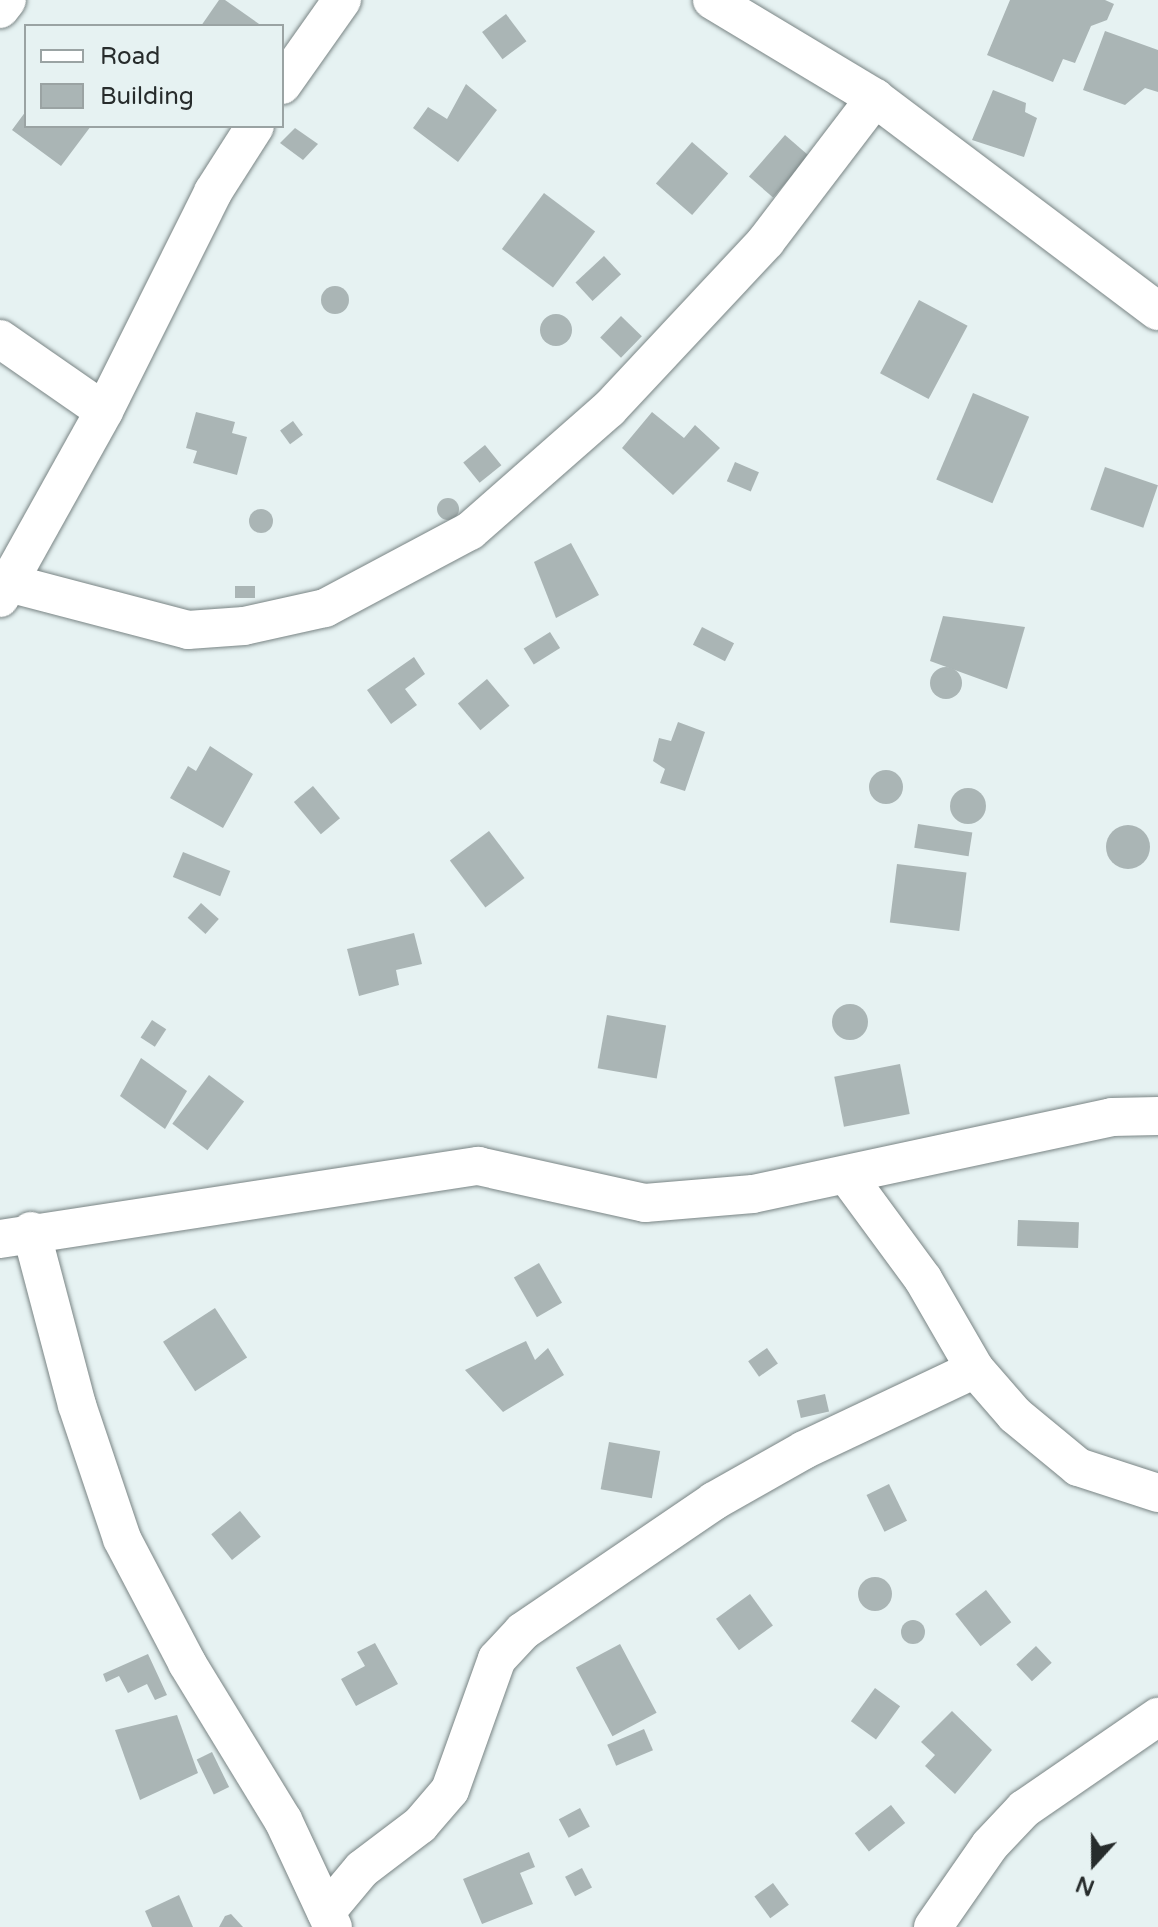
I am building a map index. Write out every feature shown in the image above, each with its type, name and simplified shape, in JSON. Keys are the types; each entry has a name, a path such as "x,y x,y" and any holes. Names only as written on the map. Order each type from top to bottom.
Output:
{"street":[{"path":"0,9 7,0"},
{"path":"284,82 342,0"},
{"path":"712,0 875,98 1158,311"},
{"path":"254,128 213,192 104,411 4,591 188,630 244,626 325,608 470,531 609,409 756,252 875,98"},
{"path":"0,339 104,411"},
{"path":"330,1920 283,1820 187,1663 122,1539 16,1235 478,1166 645,1203 753,1194 848,1177 1112,1117 1158,1116"},
{"path":"848,1177 923,1279 975,1369 1015,1415 1078,1467 1158,1493"},
{"path":"330,1920 362,1869 420,1825 450,1790 497,1659 523,1631 714,1501 804,1450 975,1369"},
{"path":"933,1927 990,1845 1024,1809 1158,1717"}],"building":[{"path":"219,0 225,0 259,24 202,24"},
{"path":"1010,0 1105,0 1114,4 1107,20 1091,26 1075,63 1063,59 1053,82 987,55"},
{"path":"506,14 526,41 503,59 482,32"},
{"path":"1105,31 1158,50 1158,92 1145,88 1125,105 1083,90"},
{"path":"466,84 497,110 458,162 413,128 428,107 447,119"},
{"path":"993,90 1026,103 1025,112 1037,118 1024,157 972,140"},
{"path":"24,114 24,128 90,128 61,166 12,130"},
{"path":"295,128 318,144 303,160 280,143"},
{"path":"785,135 809,156 773,198 749,177"},
{"path":"692,142 728,173 692,215 656,184"},
{"path":"544,193 595,232 553,287 502,249"},
{"path":"604,256 621,274 593,301 575,283"},
{"path":"335,286 345,290 349,300 345,310 335,314 325,310 321,300 325,290"},
{"path":"919,300 968,326 929,399 880,373"},
{"path":"556,314 567,319 572,330 567,341 556,346 545,341 540,330 545,319"},
{"path":"621,316 642,336 621,358 600,338"},
{"path":"973,393 1029,417 992,503 936,480"},
{"path":"196,412 235,422 232,433 247,437 237,475 193,463 197,451 186,448"},
{"path":"652,412 684,438 695,425 720,448 673,495 622,448"},
{"path":"293,421 303,435 290,444 280,430"},
{"path":"485,445 501,465 480,483 463,463"},
{"path":"735,462 759,472 751,491 727,481"},
{"path":"1105,467 1158,485 1143,528 1090,510"},
{"path":"448,498 456,501 459,509 456,517 448,520 440,517 437,509 440,501"},
{"path":"261,509 270,512 273,521 270,530 261,533 252,530 249,521 252,512"},
{"path":"571,543 599,595 556,618 534,562"},
{"path":"235,586 255,586 255,598 235,598"},
{"path":"943,616 1025,627 1007,689 930,661"},
{"path":"702,627 734,643 725,661 693,645"},
{"path":"550,632 560,648 534,665 524,648"},
{"path":"414,657 425,674 405,689 417,705 391,724 367,690"},
{"path":"946,667 957,672 962,683 957,694 946,699 935,694 930,683 935,672"},
{"path":"487,679 509,706 480,730 458,703"},
{"path":"678,722 705,732 685,791 660,783 665,769 653,761 659,738 671,741"},
{"path":"210,746 253,774 223,828 170,798 188,766 196,771"},
{"path":"886,770 898,775 903,787 898,799 886,804 874,799 869,787 874,775"},
{"path":"313,786 340,818 321,834 294,802"},
{"path":"968,788 981,793 986,806 981,819 968,824 955,819 950,806 955,793"},
{"path":"918,824 972,833 969,856 914,848"},
{"path":"1128,825 1143,832 1150,847 1143,862 1128,869 1113,862 1106,847 1113,832"},
{"path":"489,831 525,878 485,908 450,860"},
{"path":"183,852 230,871 220,896 173,877"},
{"path":"897,864 966,873 959,931 890,923"},
{"path":"201,903 219,919 205,934 188,918"},
{"path":"414,933 422,964 396,970 399,985 359,996 347,949"},
{"path":"850,1004 863,1009 868,1022 863,1035 850,1040 837,1035 832,1022 837,1009"},
{"path":"607,1015 666,1025 657,1079 598,1068"},
{"path":"152,1020 166,1029 155,1047 141,1038"},
{"path":"141,1058 187,1091 165,1129 120,1096"},
{"path":"900,1064 910,1114 844,1127 834,1077"},
{"path":"209,1075 244,1101 207,1150 172,1124"},
{"path":"1018,1220 1079,1222 1078,1248 1017,1246"},
{"path":"539,1263 562,1303 537,1317 514,1278"},
{"path":"215,1308 247,1357 195,1391 163,1342"},
{"path":"526,1341 535,1360 548,1348 564,1375 503,1412 465,1370"},
{"path":"767,1348 778,1364 759,1377 748,1361"},
{"path":"825,1394 829,1412 801,1418 797,1401"},
{"path":"609,1442 660,1451 652,1498 601,1489"},
{"path":"889,1484 907,1521 885,1532 867,1495"},
{"path":"240,1511 261,1537 232,1560 211,1534"},
{"path":"875,1577 887,1582 892,1594 887,1606 875,1611 863,1606 858,1594 863,1582"},
{"path":"986,1590 1011,1622 981,1646 955,1614"},
{"path":"750,1594 773,1626 739,1650 716,1619"},
{"path":"908,1620 918,1620 925,1627 925,1637 918,1644 908,1644 901,1637 901,1627"},
{"path":"375,1643 398,1684 356,1706 341,1679 365,1666 357,1652"},
{"path":"620,1644 657,1713 612,1736 576,1667"},
{"path":"1036,1646 1052,1663 1032,1681 1016,1664"},
{"path":"148,1654 167,1695 155,1700 147,1684 128,1693 119,1676 106,1682 103,1674"},
{"path":"875,1688 900,1706 876,1739 851,1721"},
{"path":"952,1711 992,1750 955,1794 925,1766 935,1755 921,1742"},
{"path":"177,1715 198,1773 140,1800 115,1730"},
{"path":"644,1729 653,1750 616,1766 607,1745"},
{"path":"212,1752 229,1787 214,1795 197,1759"},
{"path":"891,1805 905,1823 869,1851 855,1833"},
{"path":"580,1808 590,1827 569,1838 559,1819"},
{"path":"529,1852 535,1867 520,1873 533,1904 482,1924 463,1879"},
{"path":"582,1868 592,1888 575,1896 565,1877"},
{"path":"773,1883 789,1905 770,1918 754,1897"},
{"path":"179,1895 193,1927 152,1927 145,1911"},
{"path":"231,1914 243,1927 219,1927 225,1916"}]}
